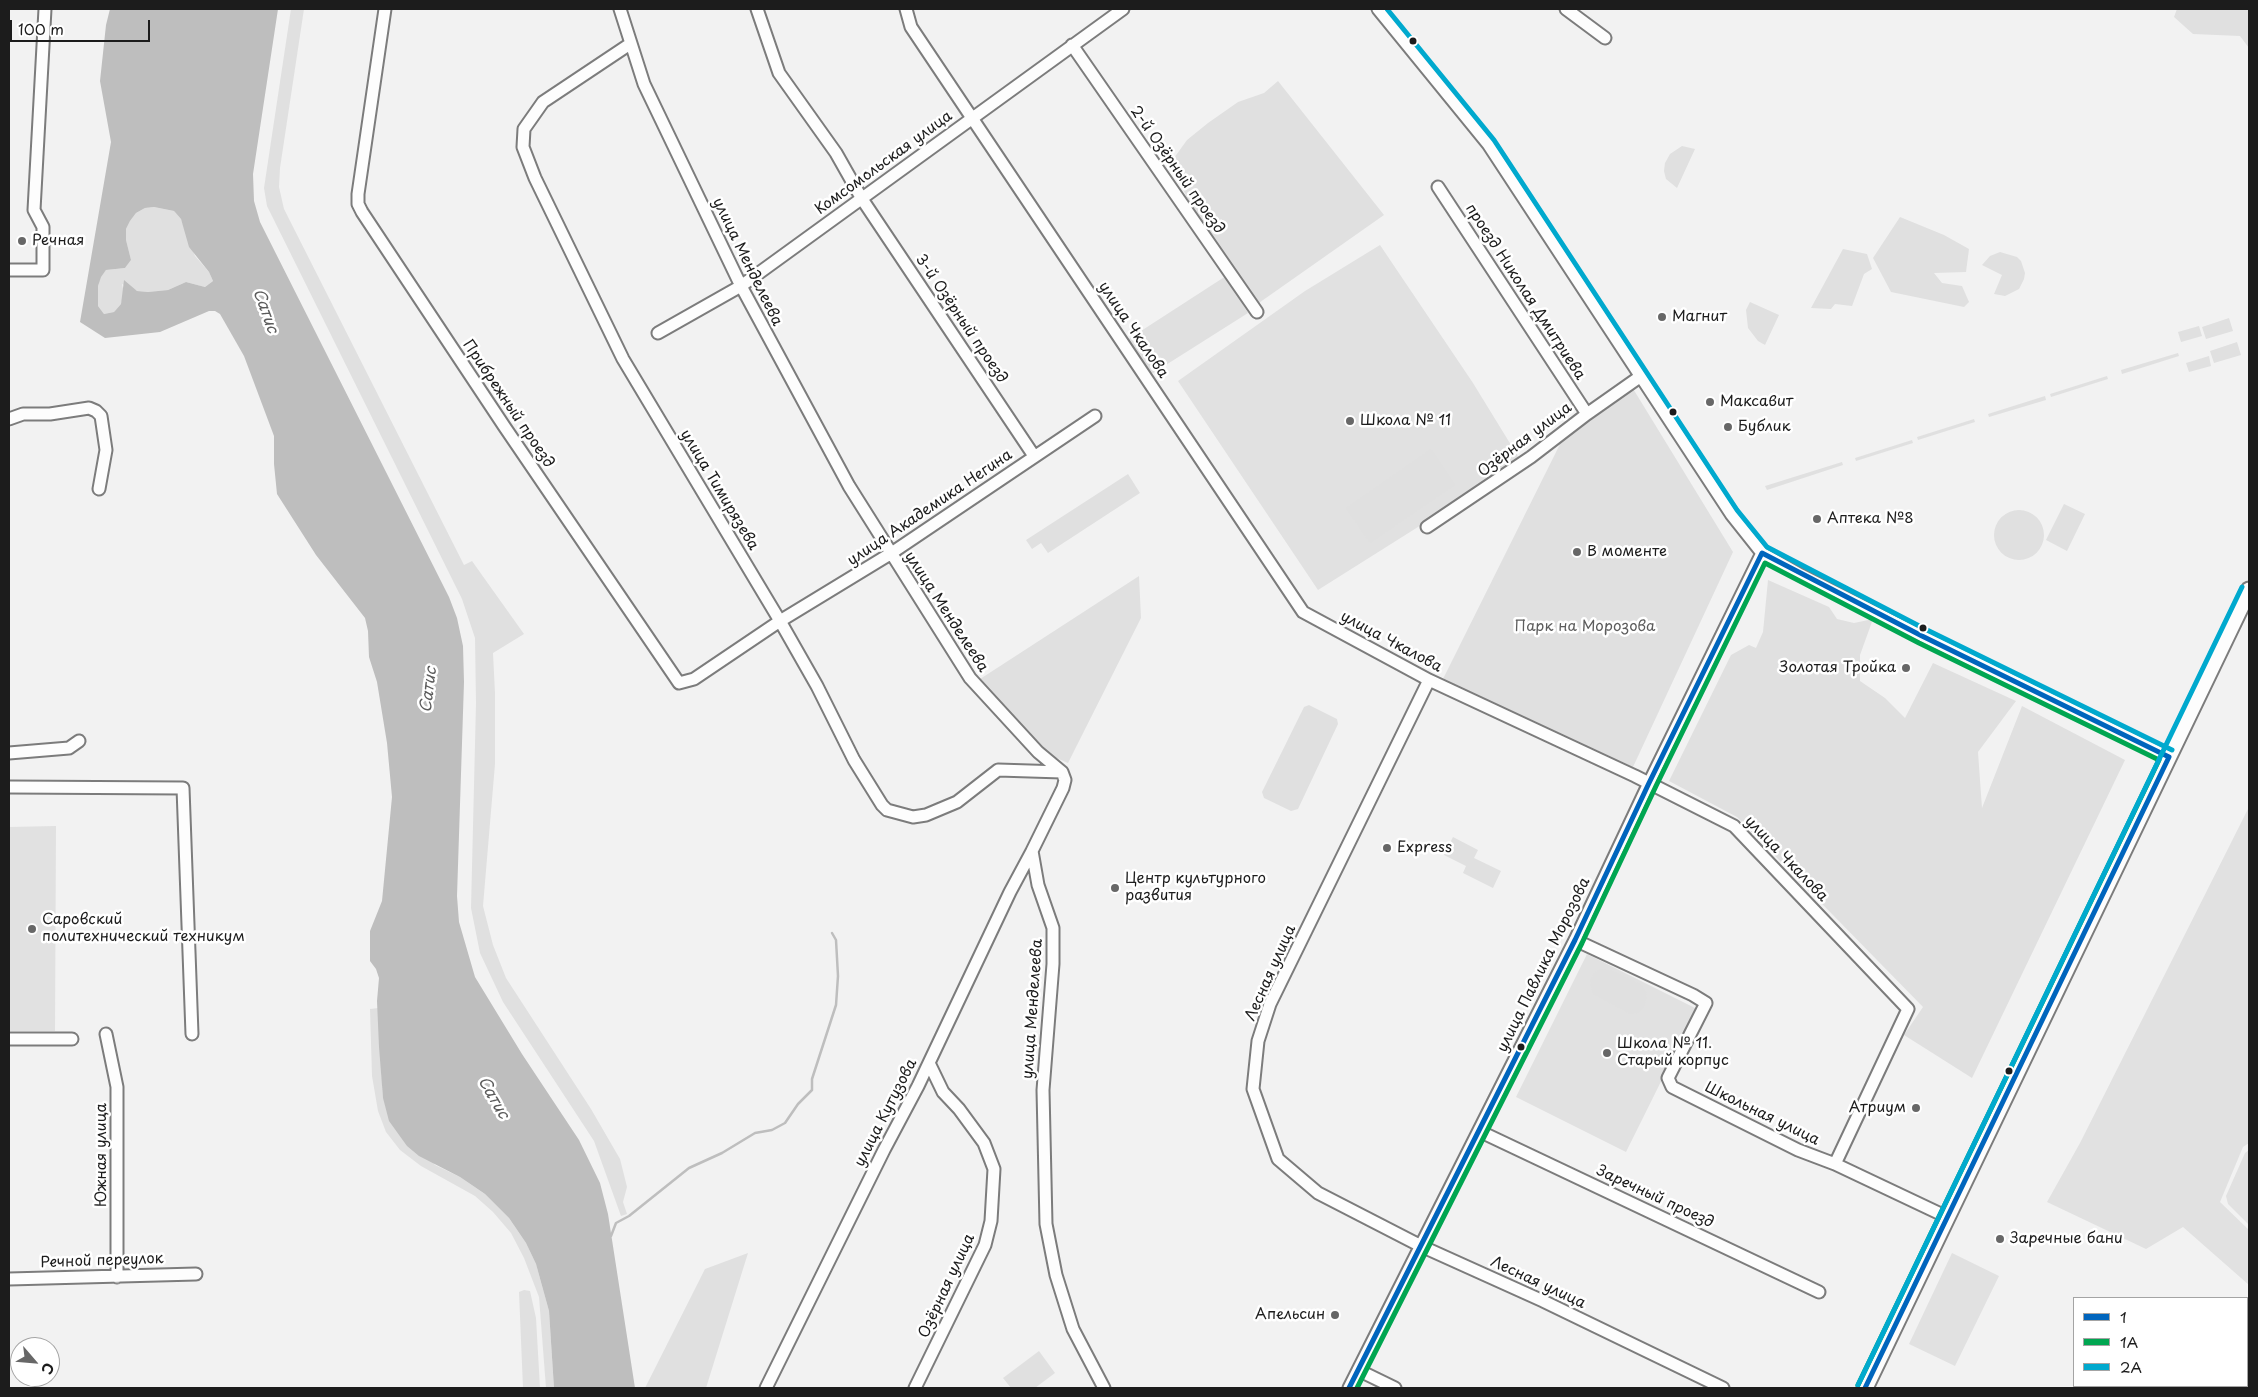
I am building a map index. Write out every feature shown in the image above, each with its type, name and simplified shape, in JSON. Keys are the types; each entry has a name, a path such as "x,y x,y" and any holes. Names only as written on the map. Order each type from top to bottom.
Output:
{"main road":[{"path":"1865,1388 2249,590"}],"street":[{"path":"9,270 43,270 44,228 34,210 45,9"},
{"name":"Прибрежный проезд","path":"385,9 358,204 402,275 680,683 694,679 780,621"},
{"name":"улица Менделеева","path":"620,9 644,84 741,286 808,413 890,554 970,678 1038,752 1062,772"},
{"name":"3-й Озёрный проезд","path":"757,9 779,73 836,153 862,198 1034,456"},
{"name":"улица Чкалова","path":"906,9 911,27 1303,612 1429,680 1649,783 1734,826 1908,1009 1834,1164"},
{"name":"Комсомольская улица","path":"658,333 741,286 971,117 1123,9"},
{"path":"1378,9 1488,144 1731,514 1762,554 1800,575 2169,757"},
{"path":"1566,9 1604,38"},
{"name":"улица Тимирязева","path":"630,44 543,102 524,129 523,147 535,178 623,359 780,621 817,686 854,760 887,810 913,817 926,815 957,802 998,770 1062,772"},
{"name":"2-й Озёрный проезд","path":"1072,45 1257,312"},
{"name":"проезд Николая Дмитриева","path":"1438,186 1586,414"},
{"name":"Озёрная улица","path":"1427,527 1531,457 1586,414 1641,376"},
{"path":"9,419 23,414 50,414 88,408 96,411 101,416 106,450 99,489"},
{"name":"улица Академика Негина","path":"780,621 890,554 1095,416"},
{"name":"улица Павлика Морозова","path":"1350,1388 1575,940 1649,783 1762,554"},
{"name":"Лесная улица","path":"1429,680 1270,1004 1258,1041 1253,1088 1278,1158 1318,1193 1421,1246 1542,1301 1723,1388"},
{"path":"9,753 69,748 79,741"},
{"path":"1032,851 1063,788 1065,780 1062,772"},
{"path":"9,787 183,788 192,1034"},
{"name":"улица Менделеева","path":"1032,851 1038,886 1053,928 1053,964 1043,1090 1046,1224 1056,1274 1073,1329 1104,1388"},
{"name":"улица Кутузова","path":"766,1388 929,1063 1010,892 1032,851"},
{"name":"Школьная улица","path":"1575,940 1693,995 1706,1003 1668,1078 1672,1087 1798,1150 1834,1164 1947,1218"},
{"name":"Южная улица","path":"106,1034 118,1087 117,1277"},
{"path":"9,1039 72,1038"},
{"name":"Озёрная улица","path":"915,1388 985,1245 991,1221 994,1170 984,1143 959,1109 943,1092 929,1063"},
{"name":"Заречный проезд","path":"1479,1131 1818,1292"},
{"name":"Речной переулок","path":"9,1279 196,1274"},
{"path":"1358,1370 1395,1388"}],"shaded area":[{"name":"Школа № 11","path":"1380,245 1473,383 1519,458 1464,498 1318,590 1178,381 1305,291"},
{"path":"2249,807 2249,1143 2243,1147 2220,1202 2249,1230 2249,1285 2183,1227 2146,1249 2047,1202 2080,1143"},
{"name":"Саровский политехнический техникум","path":"56,826 55,1031 9,1031 9,827"},
{"name":"Школа № 11. Старый корпус","path":"1587,954 1697,1009 1626,1152 1516,1097"},
{"path":"2249,1150 2249,1225 2228,1204 2226,1196 2245,1153"},
{"path":"1952,1253 1999,1276 1955,1366 1909,1344"}],"green space":[{"path":"291,9 304,9 280,168 279,187 284,209 464,565 472,561 524,634 493,653 495,764 483,906 493,945 506,978 591,1109 620,1159 627,1187 623,1202 627,1214 621,1216 594,1141 503,1002 480,953 471,908 476,703 475,638 462,599 267,206 264,188"},
{"path":"2177,9 2249,9 2249,48 2240,36 2193,34 2174,17"},
{"path":"1278,81 1384,215 1256,305 1193,211 1178,178 1174,158 1187,140 1208,123 1238,102 1264,93"},
{"path":"1682,146 1695,149 1677,188 1666,179 1664,171 1665,163 1670,154"},
{"path":"154,207 174,211 181,219 195,256 209,272 213,281 205,287 186,282 168,290 148,292 137,291 122,284 124,293 121,304 114,312 104,314 98,306 100,277 106,270 125,268 131,260 126,240 126,229 136,213 145,208"},
{"path":"1900,217 1944,235 1969,249 1966,272 1934,273 1942,283 1962,286 1969,302 1964,307 1891,292 1873,258"},
{"path":"1843,249 1867,254 1872,269 1864,274 1852,306 1835,304 1831,309 1811,308"},
{"path":"2000,252 2017,257 2021,261 2025,273 2019,289 2005,296 1994,294 2002,275 1982,265 1990,256"},
{"path":"1226,276 1248,313 1150,375 1127,340"},
{"path":"1750,302 1779,315 1765,345 1758,341 1748,328 1746,310"},
{"path":"2229,318 2233,331 2206,339 2202,327"},
{"path":"2199,326 2202,336 2181,342 2178,332"},
{"path":"2237,342 2241,355 2214,363 2210,351"},
{"path":"2178,353 2179,356 2122,374 2121,370"},
{"path":"2209,356 2211,366 2189,372 2186,363"},
{"path":"2107,376 2108,379 2051,397 2050,394"},
{"name":"Парк на Морозова","path":"1632,387 1733,552 1633,767 1443,679 1572,420"},
{"path":"2045,396 2046,400 1989,417 1988,414"},
{"path":"1974,419 1975,422 1918,440 1917,437"},
{"path":"1912,440 1913,443 1856,461 1855,458"},
{"path":"1431,449 1455,485 1370,543 1346,508"},
{"path":"1842,462 1843,465 1767,490 1765,486"},
{"path":"1128,474 1140,493 1048,553 1041,543 1032,549 1026,540"},
{"path":"2064,504 2085,514 2067,551 2046,540"},
{"path":"2019,510 2028,512 2039,521 2044,535 2042,544 2033,555 2019,560 2010,558 1999,549 1994,535 1996,526 2005,515"},
{"path":"1139,576 1141,618 1068,763 1038,750 977,681"},
{"path":"1768,580 1829,607 1837,619 1854,623 1873,619 1860,655 1860,681 1885,698 1905,718 1933,663 2016,701 1978,752 1982,808 2022,706 2125,760 1972,1078 1904,1035 1923,1007 1737,817 1669,781 1731,655 1749,645 1756,648 1763,632"},
{"path":"1309,705 1337,719 1338,724 1298,809 1291,811 1264,798 1262,792 1304,707"},
{"path":"1453,837 1478,850 1474,858 1501,871 1493,888 1463,873 1466,866 1444,855"},
{"path":"1601,969 1613,971 1640,984 1647,994 1644,1007 1637,1013 1630,1014 1593,994 1590,981 1595,972"},
{"path":"378,1008 383,1098 435,1165 460,1177 485,1194 509,1218 526,1243 536,1264 549,1311 554,1388 546,1388 539,1297 524,1258 511,1233 493,1212 475,1196 421,1166 400,1150 386,1132 378,1111 372,1076 370,1009"},
{"path":"748,1253 706,1388 645,1388 705,1269"},
{"path":"524,1290 530,1291 536,1318 540,1388 523,1388 519,1292"},
{"path":"1039,1351 1055,1373 1035,1388 1011,1388 1003,1378"}],"water":[{"name":"Сатис","path":"110,9 278,9 253,174 254,201 260,222 449,597 457,618 463,646 464,682 457,896 459,922 475,977 522,1054 579,1140 600,1183 608,1214 635,1388 554,1388 549,1311 536,1264 526,1243 509,1218 485,1194 460,1177 419,1156 407,1146 389,1121 383,1098 379,1047 377,1001 379,978 376,969 370,961 370,931 382,901 392,797 387,743 377,682 369,657 368,631 365,618 316,555 277,494 274,436 244,356 220,314 215,311 209,311 160,332 105,338 80,322 111,142 100,81 106,25","holes":["154,207 174,211 181,219 189,247 209,272 213,281 205,287 186,282 168,290 148,292 137,291 124,280 121,304 114,312 104,314 98,306 98,286 106,270 125,268 131,260 126,240 126,229 130,221 136,213 145,208"]}],"waterway":[{"path":"611,1236 616,1223 629,1216 689,1168 722,1153 755,1133 772,1130 785,1123 798,1104 812,1090 812,1079 836,1005 838,976 836,940 832,933"}],"transit line":[{"name":"2А","path":"1387,9 1494,140 1737,510 1767,547 1925,629 2172,750"},
{"name":"1","path":"1349,1388 1575,940 1649,783 1762,553 1922,636 2169,757 1865,1388"},
{"name":"1А","path":"1357,1388 1582,943 1765,563 1919,643 2159,760 1858,1385"},
{"name":"2А","path":"1858,1385 2242,587"}],"place":[{"name":"Речная","path":"22,241"},
{"name":"Магнит","path":"1662,317"},
{"name":"Максавит","path":"1710,402"},
{"name":"Школа № 11","path":"1350,421"},
{"name":"Бублик","path":"1728,427"},
{"name":"Аптека №8","path":"1817,519"},
{"name":"В моменте","path":"1577,552"},
{"name":"Золотая Тройка","path":"1906,668"},
{"name":"Express","path":"1387,848"},
{"name":"Центр культурного развития","path":"1115,888"},
{"name":"Саровский политехнический техникум","path":"32,929"},
{"name":"Школа № 11. Старый корпус","path":"1607,1053"},
{"name":"Атриум","path":"1916,1108"},
{"name":"Заречные бани","path":"2000,1239"},
{"name":"Апельсин","path":"1335,1315"}]}
